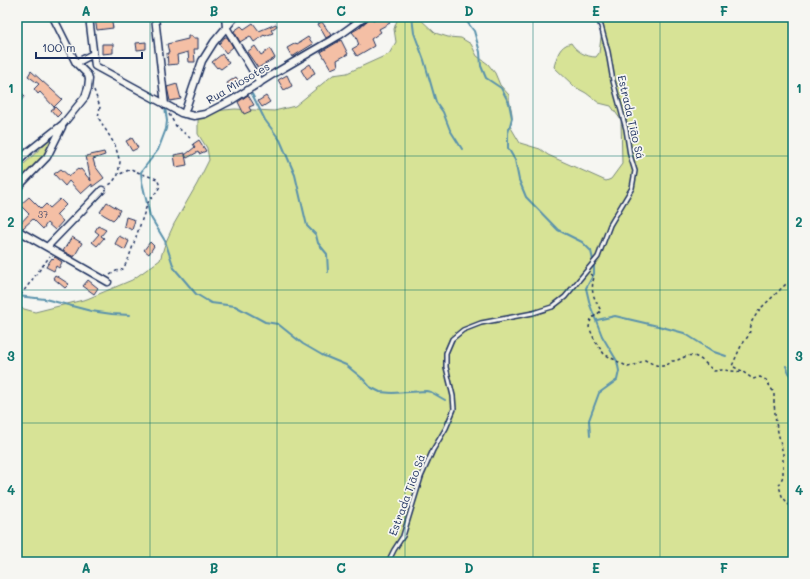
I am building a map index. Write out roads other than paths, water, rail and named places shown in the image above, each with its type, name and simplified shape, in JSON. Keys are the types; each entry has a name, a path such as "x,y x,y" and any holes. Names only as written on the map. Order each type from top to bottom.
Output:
{"street":[{"path":"17,188 46,157 63,124 84,97 90,79 76,63 53,17"},
{"path":"84,72 95,66 89,17"},
{"path":"155,17 166,105"},
{"path":"225,17 226,27 260,83"},
{"path":"184,114 202,61 214,42 235,17"},
{"name":"Rua Miosotes","path":"95,66 184,114 194,116 205,114 232,100 340,35 364,17"},
{"path":"76,63 93,54"},
{"path":"17,164 29,151 63,124"},
{"path":"47,247 102,190"},
{"path":"17,230 106,282"}],"lane":[{"name":"Estrada Tião Sá","path":"388,562 404,536 421,477 454,409 453,396 446,367 446,354 452,340 463,330 481,323 533,313 552,307 565,298 585,271 598,257 610,225 632,188 635,171 630,155 626,129 613,82 608,52 601,26 596,17"}],"waterway":[{"path":"412,17 414,33 424,60 436,102 443,112 450,130 462,149"},
{"path":"460,17 464,18 474,31 480,52 481,66 486,78 501,88 509,103 512,118 508,133 508,148 515,160 519,180 526,197 558,230 582,242 591,251 594,274 586,288 590,305 602,336 617,361 619,371 617,380 599,393 589,420 590,436"},
{"path":"252,94 265,120 280,140 295,175 307,226 316,235 318,243 327,254 328,272"},
{"path":"165,107 167,121 166,129 158,150 141,172 142,182 150,216 165,241 174,268 196,294 211,303 235,306 265,322 278,324 303,344 322,355 346,365 370,387 380,392 392,393 426,391 431,392 445,400"},
{"path":"17,296 45,299 91,311 130,315"},
{"path":"597,320 615,316 684,333 714,352 726,356"},
{"path":"786,366 793,381"}]}
